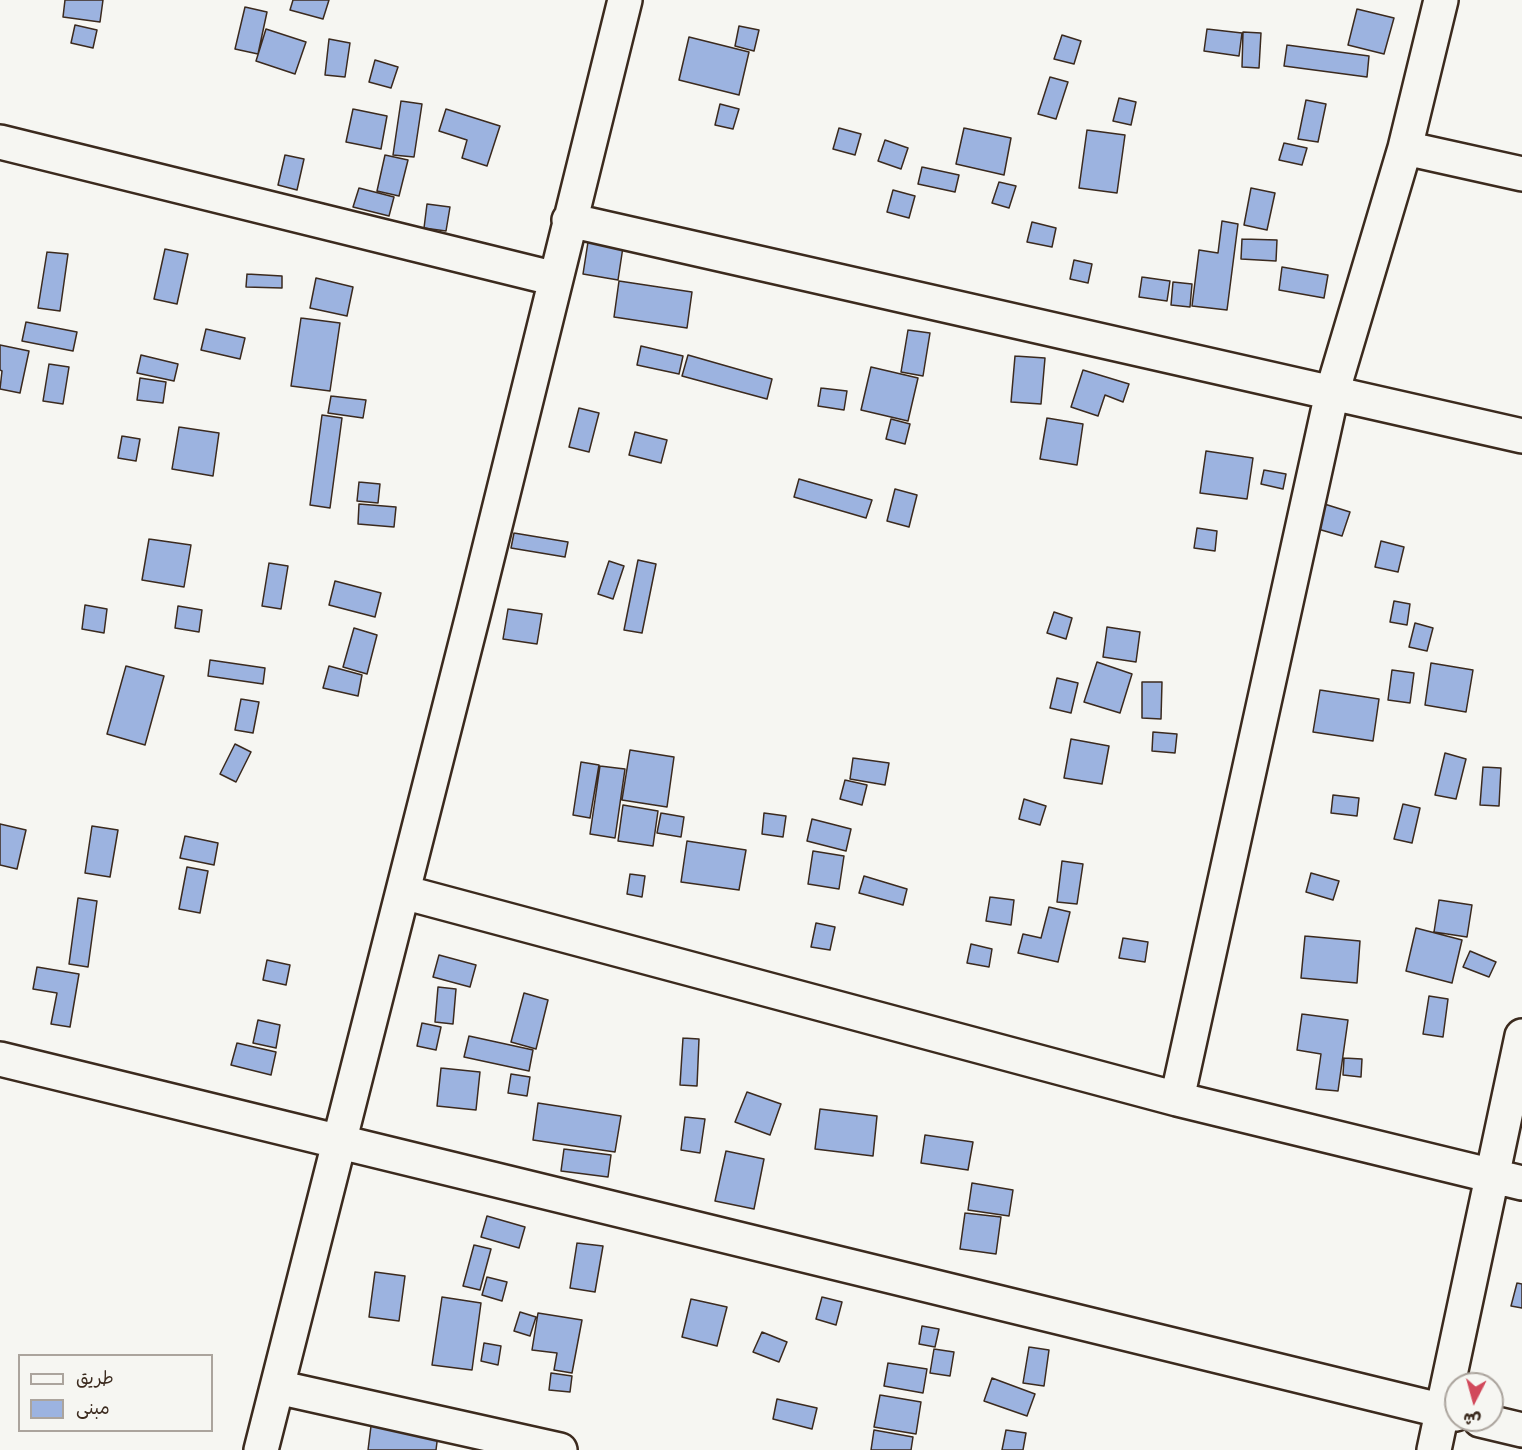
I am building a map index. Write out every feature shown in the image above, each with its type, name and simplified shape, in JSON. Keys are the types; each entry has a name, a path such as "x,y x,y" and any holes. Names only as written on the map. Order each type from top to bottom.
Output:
{"street":[{"path":"1177,1099 1332,393 1405,148 1441,0"},
{"path":"261,1450 556,279 621,1"},
{"path":"0,142 556,279"},
{"path":"1405,148 1522,174"},
{"path":"569,220 1522,436"},
{"path":"403,892 1177,1099 1507,1179"},
{"path":"1459,1372 1507,1179 1522,1036"},
{"path":"0,1059 1444,1412"},
{"path":"277,1387 560,1450"},
{"path":"1434,1450 1444,1425"},
{"path":"1504,1426 1522,1430"}],"building":[{"path":"65,0 103,0 100,22 63,17"},
{"path":"293,0 329,0 323,19 290,10"},
{"path":"245,7 267,12 258,54 235,49"},
{"path":"1357,9 1394,18 1384,54 1348,45"},
{"path":"75,25 97,30 93,48 71,43"},
{"path":"739,26 759,30 754,51 735,46"},
{"path":"266,29 306,42 295,74 256,61"},
{"path":"1207,29 1242,33 1239,56 1204,51"},
{"path":"1243,32 1261,33 1259,68 1242,67"},
{"path":"1062,35 1081,41 1074,64 1054,59"},
{"path":"689,37 749,52 739,95 679,80"},
{"path":"329,39 350,43 345,77 325,75"},
{"path":"1287,45 1369,56 1367,77 1284,66"},
{"path":"375,60 398,67 391,88 369,82"},
{"path":"1050,77 1068,82 1056,119 1038,114"},
{"path":"1119,98 1136,102 1131,125 1113,121"},
{"path":"1306,100 1326,104 1318,142 1298,139"},
{"path":"401,101 422,104 414,157 393,155"},
{"path":"720,104 739,109 733,129 715,125"},
{"path":"353,109 387,116 381,149 346,142"},
{"path":"446,109 500,126 487,166 462,158 467,140 439,131"},
{"path":"839,128 861,134 855,155 833,149"},
{"path":"964,128 1011,138 1004,175 956,164"},
{"path":"1087,130 1125,135 1117,193 1079,188"},
{"path":"885,140 908,148 901,169 878,161"},
{"path":"1284,143 1307,148 1302,165 1279,160"},
{"path":"285,155 304,159 297,190 278,185"},
{"path":"385,155 408,160 399,196 377,191"},
{"path":"922,167 959,175 955,192 918,184"},
{"path":"999,182 1016,186 1009,208 992,203"},
{"path":"359,188 394,197 389,216 353,207"},
{"path":"1251,188 1275,193 1267,230 1244,225"},
{"path":"893,190 915,196 909,218 887,212"},
{"path":"427,204 450,207 446,231 424,228"},
{"path":"1222,221 1238,224 1227,310 1192,306 1199,250 1218,253"},
{"path":"1032,222 1056,228 1052,247 1027,242"},
{"path":"1242,239 1277,240 1276,261 1241,259"},
{"path":"588,242 623,247 618,280 583,274"},
{"path":"165,249 188,254 177,304 154,299"},
{"path":"47,252 68,254 60,311 38,308"},
{"path":"1074,260 1092,264 1088,283 1070,279"},
{"path":"1282,267 1328,275 1324,298 1279,290"},
{"path":"247,274 282,276 282,288 246,287"},
{"path":"1142,277 1170,281 1167,301 1139,297"},
{"path":"316,278 353,287 347,316 310,308"},
{"path":"619,281 692,292 687,328 614,317"},
{"path":"1173,282 1192,284 1190,307 1171,305"},
{"path":"301,318 340,323 330,391 291,386"},
{"path":"26,322 77,332 73,351 22,341"},
{"path":"206,329 245,338 240,359 201,350"},
{"path":"908,330 930,333 923,376 901,372"},
{"path":"0,345 29,351 20,393 0,389 2,371 0,370"},
{"path":"641,346 683,356 679,374 637,365"},
{"path":"141,355 178,364 174,381 137,373"},
{"path":"688,355 772,379 767,399 682,376"},
{"path":"1015,356 1045,358 1041,404 1011,402"},
{"path":"49,364 69,367 63,404 43,401"},
{"path":"871,367 918,378 908,421 861,410"},
{"path":"1083,370 1129,384 1123,402 1105,395 1098,416 1071,407"},
{"path":"140,378 166,382 163,403 137,400"},
{"path":"821,388 847,391 844,410 818,406"},
{"path":"331,396 366,400 363,418 328,413"},
{"path":"579,408 599,413 589,452 569,447"},
{"path":"322,415 342,418 330,508 310,505"},
{"path":"1047,418 1083,424 1077,465 1040,459"},
{"path":"891,419 910,424 905,444 886,439"},
{"path":"179,427 219,433 213,476 172,469"},
{"path":"635,432 667,440 661,463 629,455"},
{"path":"122,436 140,439 136,461 118,458"},
{"path":"1206,451 1253,458 1247,499 1200,493"},
{"path":"1264,470 1286,474 1283,489 1261,484"},
{"path":"799,479 872,500 866,518 794,497"},
{"path":"359,482 380,484 378,503 357,501"},
{"path":"895,489 917,495 909,527 887,521"},
{"path":"1318,502 1350,512 1342,536 1311,527"},
{"path":"359,504 396,507 394,527 358,524"},
{"path":"1197,528 1217,531 1215,551 1194,548"},
{"path":"514,533 568,542 565,557 511,548"},
{"path":"149,539 191,545 184,587 142,580"},
{"path":"1381,541 1404,547 1398,572 1375,567"},
{"path":"638,560 656,564 642,633 624,630"},
{"path":"609,561 624,566 613,599 598,594"},
{"path":"269,563 288,566 281,609 262,606"},
{"path":"335,581 381,593 375,617 329,605"},
{"path":"1394,601 1410,604 1407,625 1390,622"},
{"path":"85,605 107,609 104,633 82,629"},
{"path":"178,606 202,610 199,632 175,628"},
{"path":"508,609 542,614 537,644 503,639"},
{"path":"1054,612 1072,618 1066,639 1047,633"},
{"path":"1415,623 1433,628 1427,651 1409,647"},
{"path":"1107,627 1140,632 1136,662 1103,657"},
{"path":"354,628 377,635 367,674 343,667"},
{"path":"210,660 265,668 263,684 208,676"},
{"path":"1097,662 1132,674 1120,713 1084,702"},
{"path":"1431,663 1473,670 1466,712 1425,705"},
{"path":"126,666 164,676 145,745 107,734"},
{"path":"329,666 362,675 358,696 323,688"},
{"path":"1392,670 1414,673 1410,703 1388,700"},
{"path":"1057,678 1078,683 1071,713 1050,708"},
{"path":"1142,682 1162,682 1161,719 1142,718"},
{"path":"1320,690 1379,699 1373,741 1313,732"},
{"path":"241,699 259,702 253,733 235,730"},
{"path":"1153,732 1177,734 1175,753 1152,751"},
{"path":"1071,739 1109,746 1102,784 1064,778"},
{"path":"235,744 251,752 236,782 220,774"},
{"path":"630,750 674,757 667,807 622,800"},
{"path":"1445,753 1466,759 1456,799 1435,795"},
{"path":"853,758 889,763 885,785 850,779"},
{"path":"581,762 599,765 590,818 573,815"},
{"path":"600,766 625,769 615,838 590,834"},
{"path":"1483,767 1501,768 1499,806 1480,805"},
{"path":"845,780 867,785 862,805 840,799"},
{"path":"1333,795 1359,798 1357,816 1331,813"},
{"path":"1024,799 1046,806 1040,825 1019,819"},
{"path":"1403,804 1420,808 1412,843 1394,839"},
{"path":"623,805 658,811 653,846 618,841"},
{"path":"661,813 684,817 681,837 657,833"},
{"path":"764,813 786,816 783,837 762,834"},
{"path":"812,819 851,829 846,851 807,841"},
{"path":"0,824 26,830 17,869 0,865"},
{"path":"92,826 118,830 110,877 85,873"},
{"path":"185,836 218,843 214,865 180,858"},
{"path":"687,841 746,850 739,890 681,882"},
{"path":"813,851 844,856 839,889 808,884"},
{"path":"1062,861 1083,864 1077,904 1057,902"},
{"path":"187,867 208,871 200,913 179,909"},
{"path":"1311,873 1339,881 1333,900 1306,892"},
{"path":"630,874 645,876 642,897 627,894"},
{"path":"864,876 907,889 903,905 859,893"},
{"path":"990,897 1014,900 1011,925 986,921"},
{"path":"78,898 97,901 88,967 69,964"},
{"path":"1439,900 1472,905 1467,937 1434,932"},
{"path":"1049,907 1070,912 1058,962 1018,953 1023,934 1041,938"},
{"path":"816,923 835,927 830,950 811,947"},
{"path":"1416,928 1462,940 1452,983 1406,971"},
{"path":"1305,936 1360,941 1357,983 1301,978"},
{"path":"1123,938 1148,942 1145,962 1119,958"},
{"path":"971,944 992,949 989,967 967,963"},
{"path":"1470,951 1496,962 1489,977 1463,967"},
{"path":"439,955 476,965 470,987 433,977"},
{"path":"267,960 290,965 286,985 263,980"},
{"path":"37,967 79,974 70,1027 51,1024 57,993 33,989"},
{"path":"438,987 456,989 453,1024 435,1022"},
{"path":"524,993 548,1000 536,1049 511,1042"},
{"path":"1429,996 1448,999 1443,1037 1423,1034"},
{"path":"1302,1014 1348,1020 1338,1091 1316,1089 1321,1054 1297,1050"},
{"path":"258,1020 280,1025 276,1048 253,1043"},
{"path":"422,1023 441,1027 436,1050 417,1046"},
{"path":"469,1036 533,1050 529,1071 464,1057"},
{"path":"683,1038 699,1039 697,1086 680,1085"},
{"path":"237,1043 276,1052 271,1075 231,1065"},
{"path":"1344,1058 1362,1059 1361,1077 1343,1075"},
{"path":"441,1068 480,1072 476,1110 437,1106"},
{"path":"511,1074 530,1077 527,1096 508,1093"},
{"path":"747,1092 781,1104 770,1135 735,1122"},
{"path":"538,1103 621,1116 615,1152 533,1140"},
{"path":"820,1109 877,1116 873,1156 815,1149"},
{"path":"685,1117 705,1119 700,1153 681,1150"},
{"path":"925,1135 973,1142 968,1170 921,1163"},
{"path":"564,1149 611,1155 608,1177 561,1171"},
{"path":"726,1151 764,1159 754,1209 715,1201"},
{"path":"972,1183 1013,1190 1009,1216 968,1210"},
{"path":"965,1213 1001,1217 996,1254 960,1249"},
{"path":"487,1216 525,1227 519,1248 481,1237"},
{"path":"577,1243 603,1246 595,1292 570,1288"},
{"path":"474,1245 491,1249 480,1290 463,1286"},
{"path":"375,1272 405,1276 399,1321 369,1317"},
{"path":"487,1277 507,1282 502,1301 482,1295"},
{"path":"1517,1283 1522,1284 1522,1308 1511,1306"},
{"path":"442,1297 481,1303 472,1370 432,1365"},
{"path":"822,1297 842,1302 836,1325 816,1319"},
{"path":"691,1299 727,1307 717,1346 682,1337"},
{"path":"520,1312 536,1317 530,1336 514,1331"},
{"path":"538,1313 582,1320 572,1373 554,1370 557,1353 532,1350"},
{"path":"922,1326 939,1329 935,1347 919,1344"},
{"path":"762,1332 787,1342 779,1362 753,1352"},
{"path":"484,1343 501,1346 498,1365 481,1361"},
{"path":"1029,1347 1049,1350 1044,1386 1023,1383"},
{"path":"934,1349 954,1352 950,1376 930,1373"},
{"path":"888,1363 927,1369 923,1393 884,1386"},
{"path":"551,1373 572,1376 570,1392 549,1390"},
{"path":"992,1378 1035,1394 1027,1416 984,1401"},
{"path":"880,1395 921,1402 916,1434 874,1427"},
{"path":"777,1399 817,1408 812,1429 773,1419"},
{"path":"371,1426 438,1434 436,1450 368,1450"},
{"path":"874,1430 913,1437 911,1450 871,1450"},
{"path":"1006,1430 1026,1433 1023,1450 1002,1450"}]}
